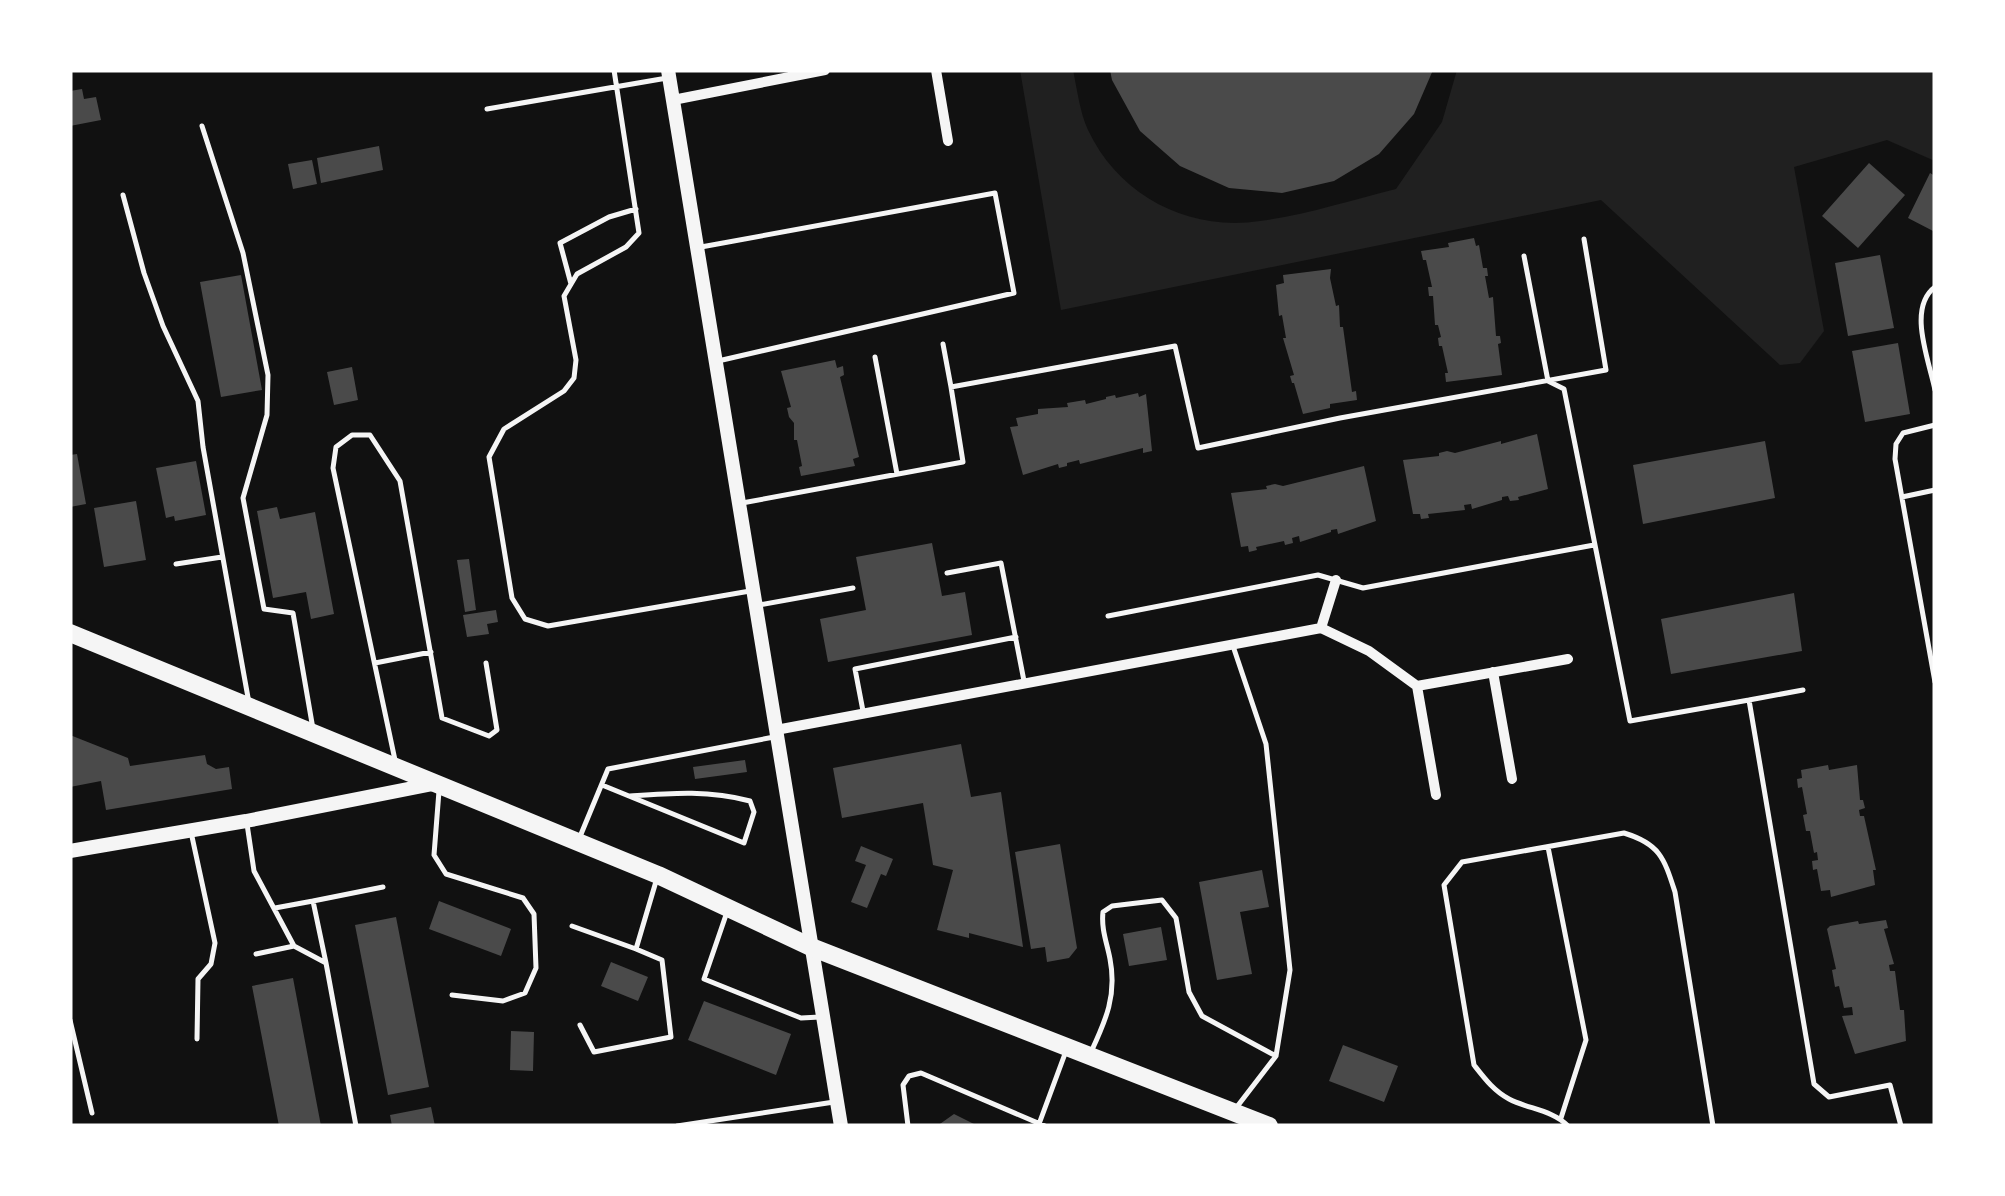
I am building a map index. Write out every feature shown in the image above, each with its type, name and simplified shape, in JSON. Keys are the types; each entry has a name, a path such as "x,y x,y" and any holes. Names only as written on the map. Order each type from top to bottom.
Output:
{"highway":[{"path":"70,633 658,875 812,948 1269,1126"}],"street":[{"path":"673,100 826,70"},
{"path":"936,70 948,141"},
{"path":"669,74 841,1126"},
{"path":"1321,628 1336,580"},
{"path":"776,734 1321,628 1369,650 1417,686 1436,795"},
{"path":"1417,686 1568,659"},
{"path":"1493,672 1512,778"},
{"path":"70,851 440,783"}],"lane":[{"path":"614,70 640,233 626,247 577,274 564,296 576,360 574,378 564,392 504,429 490,457 512,598 525,620 548,626 854,588"},
{"path":"487,109 669,74"},
{"path":"202,126 243,253 268,375 268,416 243,498 264,609 293,614 313,732"},
{"path":"698,248 995,194 1014,292 716,361"},
{"path":"123,196 163,326 198,401 250,706"},
{"path":"571,284 560,243 610,217 636,209"},
{"path":"951,388 1175,346 1198,448 1606,370 1584,240"},
{"path":"1524,256 1548,381"},
{"path":"1935,286 1924,295 1920,312 1935,390"},
{"path":"739,503 964,462 943,344"},
{"path":"875,357 897,474"},
{"path":"1548,381 1564,389 1630,721 1803,690"},
{"path":"1935,425 1903,432 1896,444 1935,682"},
{"path":"396,766 333,468 336,446 353,435 370,435 400,482 442,718 489,736 497,730 486,663"},
{"path":"1902,497 1935,490"},
{"path":"1108,616 1318,575 1363,588 1594,545"},
{"path":"176,564 222,557"},
{"path":"947,573 1001,563 1025,684"},
{"path":"864,714 855,669 1016,637"},
{"path":"1233,644 1266,744 1290,970 1276,1056 1234,1111"},
{"path":"375,663 430,652"},
{"path":"1749,700 1814,1084 1829,1097 1890,1085 1901,1126"},
{"path":"578,842 608,770 776,734"},
{"path":"440,783 434,855 446,874 523,898 534,914 536,968 525,992 504,1001 452,996"},
{"path":"602,785 744,843 754,812 750,801 724,794 691,791 630,796"},
{"path":"246,821 254,870 294,946 326,963"},
{"path":"190,829 215,943 211,964 198,978 197,1040"},
{"path":"1568,1126 1560,1118 1510,1100 1490,1086 1474,1066 1444,885 1462,862 1624,833 1646,840 1664,858 1675,892 1713,1126"},
{"path":"1548,847 1586,1040 1560,1118"},
{"path":"636,949 658,875"},
{"path":"274,908 383,887"},
{"path":"1090,1056 1110,1010 1114,990 1102,912 1112,906 1162,900 1176,918 1189,992 1202,1016 1276,1056"},
{"path":"313,901 356,1126"},
{"path":"728,908 704,978 802,1018 823,1017"},
{"path":"572,926 662,960 671,1037 594,1052 580,1025"},
{"path":"256,954 294,946"},
{"path":"70,1020 92,1113"},
{"path":"908,1126 903,1085 909,1076 920,1073 1042,1125 1068,1047"},
{"path":"677,1126 838,1102"}],"shaded area":[{"path":"1020,70 1073,70 1088,130 1118,174 1159,204 1208,221 1260,221 1396,189 1442,122 1457,70 1935,70 1935,161 1887,140 1794,167 1824,331 1800,363 1780,365 1601,200 1061,310"}],"building":[{"path":"1110,70 1433,70 1414,114 1379,154 1334,181 1282,193 1229,188 1180,166 1140,131"},
{"path":"82,89 84,99 96,97 101,120 70,126 70,91"},
{"path":"379,146 383,170 321,183 317,158"},
{"path":"312,160 317,184 293,189 288,164"},
{"path":"1869,163 1905,195 1858,248 1822,216"},
{"path":"1930,173 1935,176 1935,232 1908,218"},
{"path":"1474,238 1483,268 1487,268 1489,298 1493,297 1502,375 1446,382 1448,373 1439,346 1441,337 1435,325 1433,296 1429,296 1428,287 1432,287 1421,251"},
{"path":"1880,255 1894,328 1848,336 1835,263"},
{"path":"1331,269 1352,392 1356,391 1357,400 1303,414 1290,376 1294,375 1283,338 1276,285 1284,283 1283,275"},
{"path":"241,275 262,390 221,397 200,282"},
{"path":"1898,343 1910,414 1865,422 1852,351"},
{"path":"835,360 837,368 843,366 844,375 840,377 859,457 853,459 855,466 801,476 794,423 787,408 791,407 781,371"},
{"path":"352,367 358,400 334,405 327,372"},
{"path":"1138,393 1139,397 1146,394 1152,451 1143,453 1143,448 1080,464 1079,460 1059,468 1058,464 1023,475 1010,427 1018,426 1016,418 1038,414 1038,409 1068,407 1067,403 1085,400 1086,404"},
{"path":"1537,434 1548,489 1518,497 1519,500 1502,497 1472,509 1471,504 1464,505 1465,510 1428,514 1429,518 1413,514 1403,460 1439,456 1447,451 1455,453"},
{"path":"1765,441 1775,498 1643,524 1633,465"},
{"path":"77,454 86,504 70,507 70,455"},
{"path":"196,461 206,515 175,521 174,516 166,518 156,468"},
{"path":"1364,466 1376,521 1338,534 1337,529 1331,530 1300,542 1299,536 1292,538 1293,543 1285,545 1284,541 1249,552 1248,546 1241,547 1231,493 1267,489 1266,486 1275,484 1283,486"},
{"path":"136,501 146,560 104,567 94,508"},
{"path":"277,507 280,519 315,512 334,614 311,619 306,592 273,598 257,511"},
{"path":"932,543 942,596 965,592 972,635 828,662 820,619 866,610 856,557"},
{"path":"469,559 476,610 465,612 457,560"},
{"path":"1794,593 1802,651 1671,674 1661,619"},
{"path":"496,610 498,622 487,624 489,634 467,637 463,615"},
{"path":"70,735 128,758 130,766 205,755 207,764 216,769 229,767 232,789 106,810 101,781 70,787"},
{"path":"961,744 971,797 1001,792 1023,947 969,933 969,938 937,930 953,870 933,865 923,803 842,818 833,768"},
{"path":"745,760 747,772 695,779 693,767"},
{"path":"1828,765 1829,770 1857,765 1860,800 1865,808 1859,810 1860,816 1864,816 1876,870 1875,885 1831,897 1830,890 1821,891 1817,869 1813,870 1817,852 1814,853 1810,831 1806,831 1803,815 1807,814 1797,779 1802,778 1801,770"},
{"path":"1060,844 1077,948 1069,958 1047,962 1045,947 1031,949 1015,852"},
{"path":"861,846 893,859 886,876 881,874 867,908 851,902 866,865 855,861"},
{"path":"1262,870 1269,907 1240,912 1252,974 1217,980 1199,882"},
{"path":"439,901 511,929 501,956 429,929"},
{"path":"396,917 429,1087 388,1095 355,925"},
{"path":"1886,920 1888,928 1884,929 1894,964 1889,965 1890,971 1895,971 1900,1010 1904,1010 1906,1041 1855,1054 1842,1016 1853,1015 1852,1007 1844,1008 1839,986 1835,987 1832,970 1836,969 1827,929 1858,921 1859,924"},
{"path":"1161,927 1167,960 1129,966 1123,934"},
{"path":"611,962 648,977 638,1001 601,986"},
{"path":"293,978 321,1126 279,1126 252,986"},
{"path":"704,1001 791,1034 776,1075 688,1040"},
{"path":"511,1031 534,1032 533,1071 510,1070"},
{"path":"1343,1045 1398,1066 1384,1102 1329,1081"},
{"path":"431,1107 435,1126 392,1126 390,1115"},
{"path":"954,1114 978,1126 937,1126"}]}
